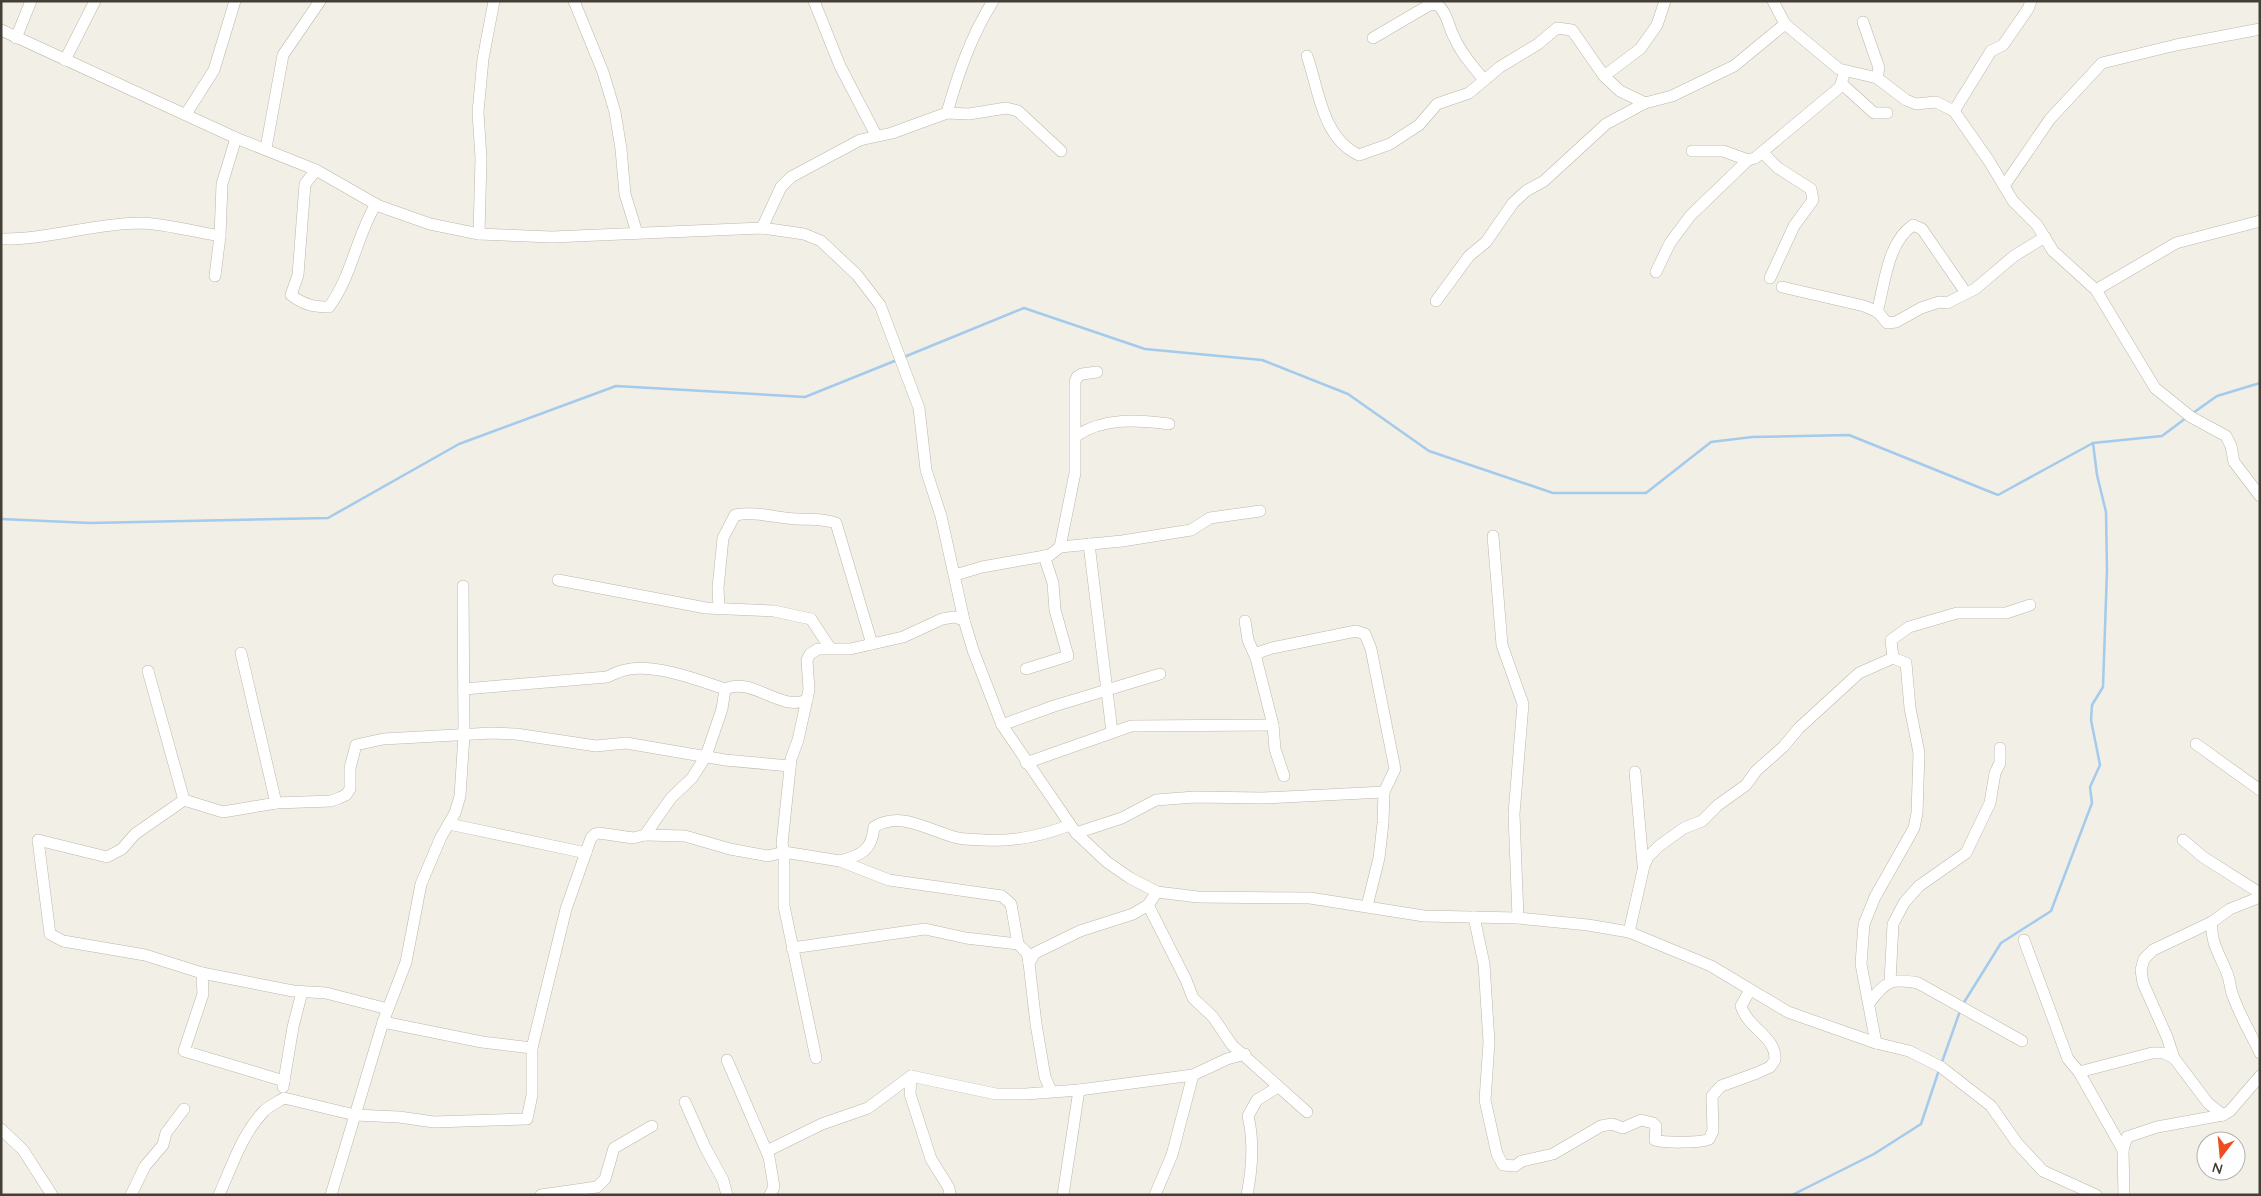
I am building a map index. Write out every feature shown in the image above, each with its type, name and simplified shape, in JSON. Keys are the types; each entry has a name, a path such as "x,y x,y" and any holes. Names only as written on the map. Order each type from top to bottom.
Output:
{"street":[{"path":"16,38 31,1"},
{"path":"65,60 95,1"},
{"path":"186,114 214,70 235,1"},
{"path":"266,148 283,55 320,1"},
{"path":"479,234 481,158 478,112 483,59 494,1"},
{"path":"574,1 603,72 615,112 625,194 637,233"},
{"path":"814,1 840,66 876,135"},
{"path":"947,113 959,71 979,23 993,1"},
{"path":"1604,76 1640,49 1658,25 1665,1"},
{"path":"1773,1 1785,24 1830,62 1845,71 1877,78 1906,100 1916,104 1936,102 1954,112 2013,201 2037,225 2053,251 2096,290 2155,388 2191,416 2226,436 2231,446 2234,462 2260,496"},
{"path":"1954,112 1991,51 2003,45 2028,9 2031,1"},
{"path":"1373,38 1431,4 1438,5 1448,19 1453,36 1464,57 1484,80"},
{"path":"1863,22 1879,68 1877,78"},
{"path":"1436,301 1469,256 1486,242 1513,203 1526,191 1544,181 1606,124 1645,103 1672,96 1734,66 1785,24"},
{"path":"1307,56 1325,118 1347,150 1359,155 1390,144 1418,125 1437,104 1468,93 1500,67 1538,44 1557,28 1572,30 1604,76 1620,91 1645,103"},
{"path":"2004,186 2050,119 2102,63 2176,45 2260,29"},
{"path":"1,30 236,138 266,148 316,170 376,204 430,224 479,234 552,237 762,228 804,234 821,241 857,275 880,305 919,408 926,470 941,516 964,620 984,682 1002,725 1026,763 1073,829 1130,878 1156,892 1198,898 1310,898 1424,916 1518,918 1588,925 1629,932 1697,960 1788,1012 1876,1043 1909,1051 1941,1067 1991,1106 2017,1143 2044,1171 2096,1195"},
{"path":"1656,272 1670,243 1690,216 1748,160 1755,158 1842,84 1845,71"},
{"path":"1842,84 1874,113 1887,113"},
{"path":"762,228 781,187 791,177 860,140 892,133 947,113 969,114 1006,108 1018,111 1060,151"},
{"path":"215,276 220,236 222,184 236,138"},
{"path":"1692,151 1723,151 1748,160"},
{"path":"1762,152 1778,168 1810,189 1814,200 1794,226 1770,278"},
{"path":"316,170 305,184 298,275 291,295 300,302 314,307 329,307 341,291 364,224 376,204"},
{"path":"2096,290 2176,243 2260,221"},
{"path":"1,239 28,240 81,230 142,223 220,236"},
{"path":"1877,312 1888,267 1899,239 1913,225 1922,229 1966,293"},
{"path":"1782,287 1864,306 1877,312 1887,323 1896,322 1921,308 1939,302 1947,303 1966,293 1995,273 2014,256 2045,237"},
{"path":"1060,547 1075,473 1077,377 1082,374 1097,372"},
{"path":"1076,436 1097,425 1136,420 1169,424"},
{"path":"955,575 982,567 1050,555 1060,547 1191,530 1210,518 1260,511"},
{"path":"719,608 718,588 723,538 735,516 752,512 799,520 818,518 836,523 872,644"},
{"path":"1493,536 1502,645 1522,704 1514,814 1518,918"},
{"path":"1090,544 1112,732"},
{"path":"1026,669 1068,656 1055,610 1053,583 1044,556"},
{"path":"558,580 719,608 774,611 811,619 830,648"},
{"path":"331,1195 383,1022 406,962 421,884 460,796 464,735 463,586"},
{"path":"1893,658 1891,640 1909,627 1957,613 2006,612 2030,604"},
{"path":"816,1058 784,906 784,852 782,844 783,819 790,766 809,690 807,660 810,654 818,649 850,649 903,637 942,619 954,617 964,620"},
{"path":"1245,621 1248,640 1256,658 1272,725 1275,749 1284,776"},
{"path":"1256,658 1257,653 1272,648 1356,631 1365,634 1371,648 1395,769 1384,792 1379,858 1367,906"},
{"path":"241,652 276,803"},
{"path":"1629,932 1644,866 1648,857 1659,846 1684,828 1702,821 1718,805 1746,785 1756,771 1783,747 1799,728 1859,673 1893,658 1906,663 1910,708 1919,753 1916,812 1914,828 1875,897 1864,924 1861,964 1870,1002 1876,1043"},
{"path":"464,689 607,677 625,669 648,669 691,678 726,690"},
{"path":"148,671 184,800"},
{"path":"1002,725 1054,706 1160,674"},
{"path":"645,835 671,798 692,778 706,756 722,709 726,690 731,687 750,689 795,704 807,700"},
{"path":"1026,763 1131,726 1272,725"},
{"path":"184,800 223,812 276,803 331,801 346,795 350,789 350,768 355,747 359,743 383,739 516,734 596,746 626,742 725,760 790,766"},
{"path":"2196,744 2259,788"},
{"path":"1890,982 1892,924 1904,904 1919,886 1966,853 1990,803 1995,773 2000,763 2000,748"},
{"path":"1635,772 1644,866"},
{"path":"840,861 860,855 872,840 874,828 894,819 956,838 987,840 1040,836 1122,818 1156,800 1195,796 1263,798 1384,792"},
{"path":"184,800 135,834 122,849 107,857 38,840 37,849 50,934 63,941 145,955 202,973 302,992 326,993 388,1009"},
{"path":"449,824 586,853"},
{"path":"219,1195 233,1160 253,1124 266,1109 284,1098 355,1115 399,1117 438,1122 524,1120 529,1116 532,1094 532,1048 566,909 590,838 595,834 633,838 645,835 685,836 730,850 768,856 784,852 840,861 889,880 1002,896 1011,904 1018,944 1027,953 1045,1077 1051,1091"},
{"path":"2183,840 2203,857 2260,893"},
{"path":"1029,963 1035,953 1080,931 1134,914 1148,905 1156,892"},
{"path":"2223,1115 2208,1103 2174,1058 2167,1037 2142,983 2141,970 2144,959 2153,950 2212,922 2230,909 2260,897"},
{"path":"1148,905 1186,980 1193,998 1213,1017 1232,1045 1245,1054 1278,1087 1307,1112"},
{"path":"1474,917 1484,964 1489,1042 1485,1100 1497,1154 1503,1165 1509,1167 1515,1166 1529,1158 1553,1154 1601,1126 1612,1124 1624,1128 1641,1120 1653,1122 1656,1126 1655,1140 1663,1143 1687,1140 1695,1143 1710,1139 1713,1130 1712,1096 1721,1086 1770,1067 1775,1060 1773,1045 1744,1016 1741,1006 1750,990"},
{"path":"2212,922 2211,933 2216,949 2228,974 2232,994 2260,1053"},
{"path":"792,948 924,929 966,938 1018,944"},
{"path":"2024,940 2065,1051 2123,1150"},
{"path":"202,973 203,994 184,1052 284,1081"},
{"path":"1870,1002 1883,986 1890,982 1901,980 1918,983 2022,1041"},
{"path":"280,1101 293,1026 302,992"},
{"path":"383,1022 482,1042 532,1048"},
{"path":"2079,1072 2152,1053 2164,1053 2174,1058"},
{"path":"767,1151 822,1124 868,1108 912,1076 996,1094 1026,1094 1079,1090 1193,1075 1227,1059 1245,1054"},
{"path":"727,1060 749,1115 767,1151 774,1187 770,1195"},
{"path":"1155,1195 1172,1154 1193,1075"},
{"path":"912,1076 910,1094 931,1159 950,1195"},
{"path":"2124,1195 2123,1150 2127,1137 2157,1127 2223,1115 2230,1111 2260,1076"},
{"path":"1247,1195 1252,1130 1248,1116 1257,1100 1278,1087"},
{"path":"1063,1195 1079,1090"},
{"path":"685,1102 704,1147 723,1180 727,1195"},
{"path":"131,1195 145,1166 162,1145 166,1133 184,1109"},
{"path":"541,1195 597,1187 604,1179 614,1148 652,1126"},
{"path":"1,1129 23,1150 52,1195"}],"waterway":[{"path":"904,357 1024,308 1145,349 1262,360 1348,394 1429,451 1553,493 1646,493 1711,442 1752,437 1849,435 1998,495 2093,443 2162,436 2186,418"},
{"path":"1,519 90,523 328,518 459,444 616,386 805,397 897,360"},
{"path":"2193,413 2217,396 2260,383"},
{"path":"1963,1004 2001,943 2051,911 2092,803 2090,787 2100,765 2091,720 2092,705 2103,687 2107,570 2106,512 2097,475 2093,443"},
{"path":"1942,1062 1960,1011"},
{"path":"1792,1195 1874,1154 1921,1124 1939,1070"}]}
